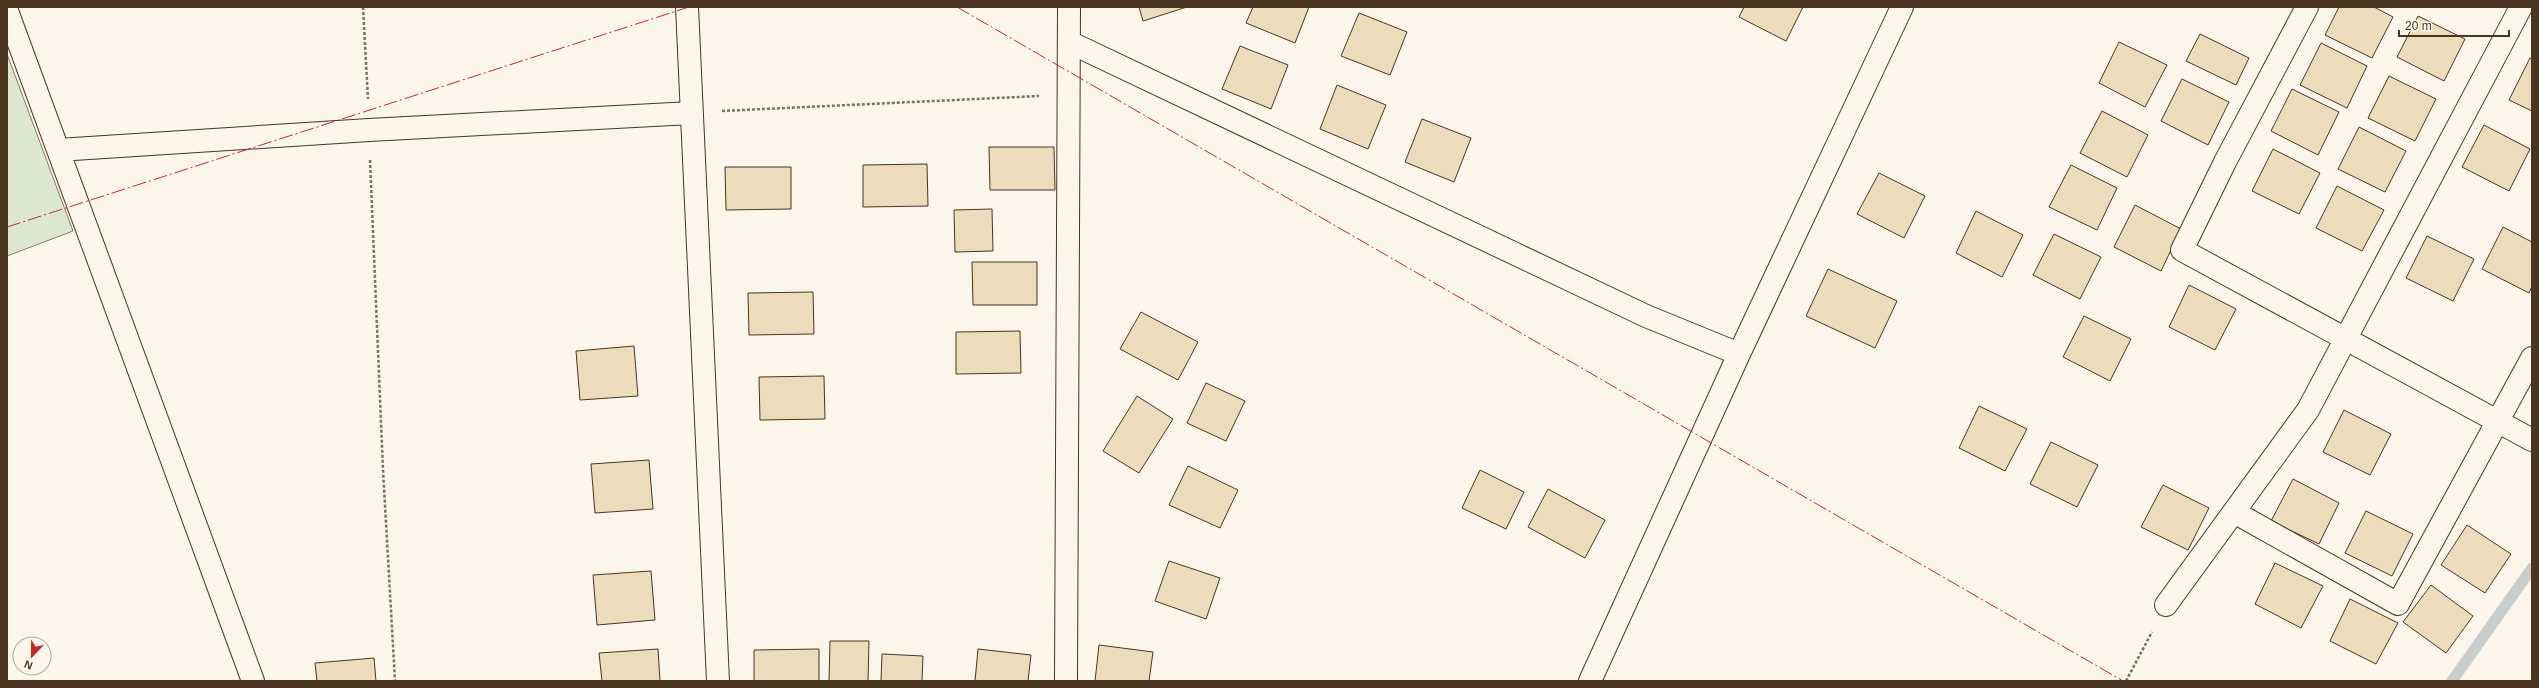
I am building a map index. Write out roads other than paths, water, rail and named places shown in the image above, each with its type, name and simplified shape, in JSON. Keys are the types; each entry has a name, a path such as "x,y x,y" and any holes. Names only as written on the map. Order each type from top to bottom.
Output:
{"street":[{"path":"687,7 718,681"},
{"path":"1066,681 1069,7"},
{"path":"1590,681 1738,354 1902,7"},
{"path":"2307,7 2225,162 2182,250 2532,440"},
{"path":"2166,605 2308,410 2344,338 2521,7"},
{"path":"7,11 253,681"},
{"path":"1070,42 1646,316 1738,354"},
{"path":"58,150 369,130 692,113"},
{"path":"2234,512 2398,604 2532,358"}],"waterway":[{"path":"2452,681 2532,568"}]}
